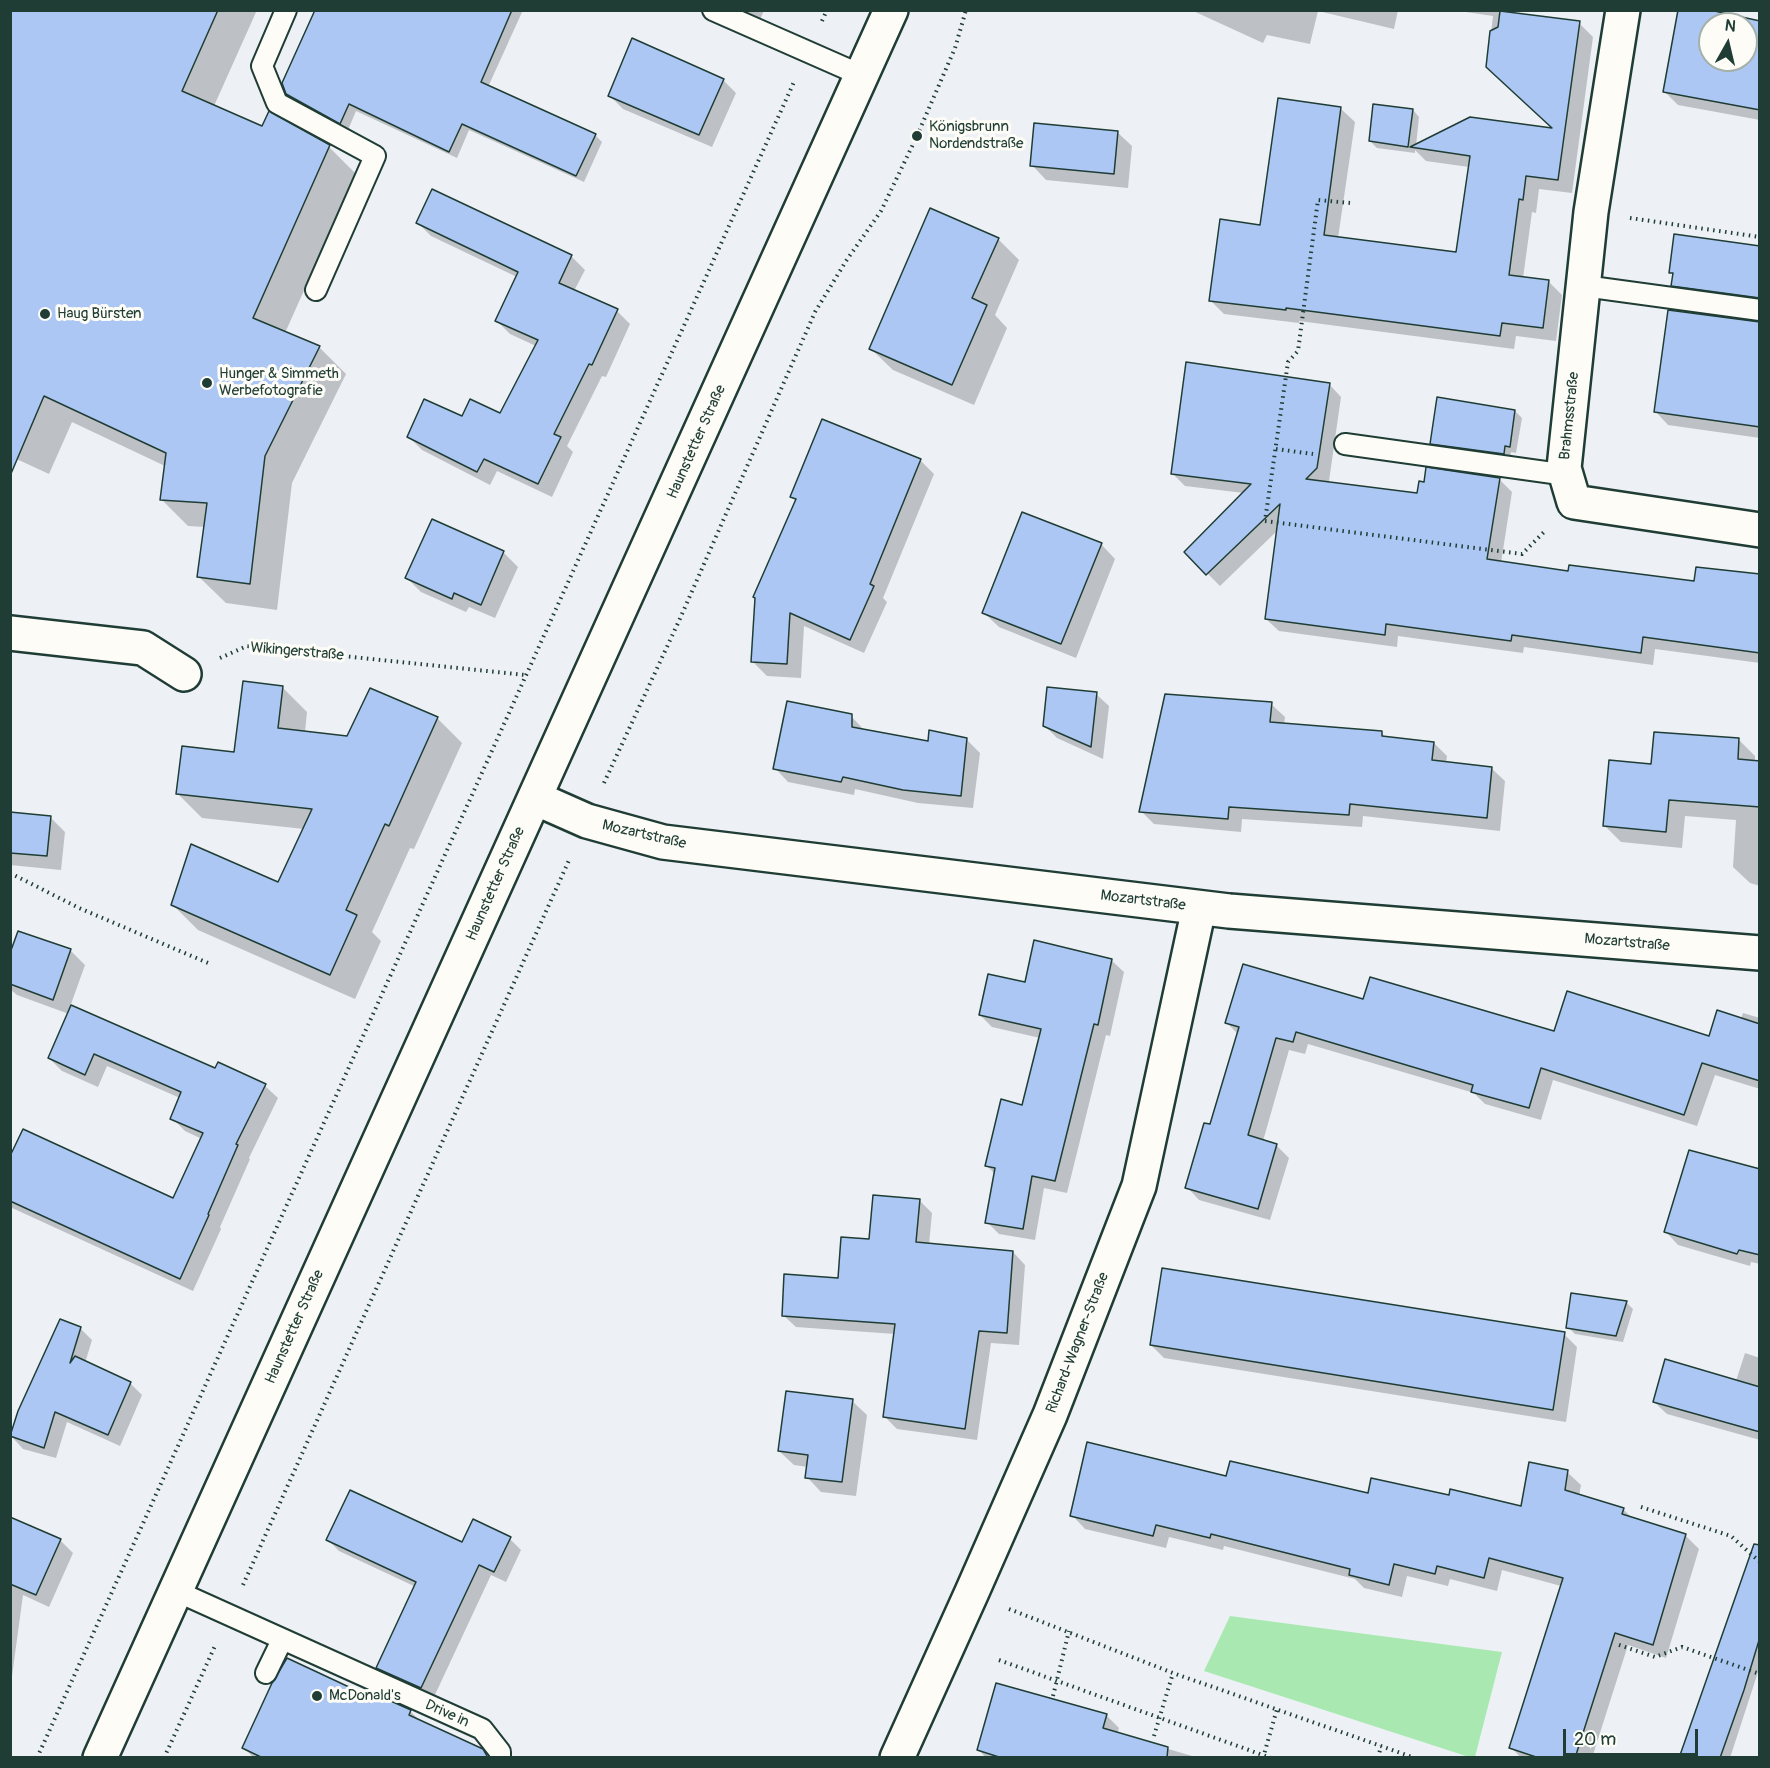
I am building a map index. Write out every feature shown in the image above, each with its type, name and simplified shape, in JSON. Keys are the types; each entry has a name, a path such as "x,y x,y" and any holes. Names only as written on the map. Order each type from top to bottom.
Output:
{"street":[{"name":"Haunstetter Straße","path":"100,1758 891,10"},
{"name":"Brahmsstraße","path":"1623,10 1591,212 1564,468 1566,476 1574,502 1760,530"},
{"path":"10,633 143,648 184,674"},
{"name":"Mozartstraße","path":"535,798 586,821 663,842 1199,908 1760,953"},
{"name":"Richard-Wagner-Straße","path":"897,1758 1050,1415 1139,1186 1199,908"}],"lane":[{"path":"286,10 262,66 277,103 375,156 316,290"},
{"path":"713,10 863,76"},
{"path":"1584,286 1760,310"},
{"path":"1345,444 1566,476"},
{"name":"Drive in","path":"176,1591 482,1729 500,1752 500,1758"},
{"path":"267,1673 282,1640"}],"path":[{"path":"38,1758 827,10"},
{"path":"164,1758 678,622 815,312 846,261 881,211 955,48 966,10"},
{"path":"1591,212 1760,237"},
{"name":"Wikingerstraße","path":"184,674 247,646 525,675"},
{"path":"10,873 78,908 208,963"},
{"path":"1641,1507 1731,1536 1760,1562"},
{"path":"972,1592 1173,1673 1415,1758"},
{"path":"1053,1696 1069,1631"},
{"path":"1619,1645 1655,1657 1682,1647 1760,1674"},
{"path":"999,1660 1271,1758"},
{"path":"1154,1736 1173,1673"},
{"path":"1264,1756 1276,1709"},
{"path":"1378,1758 1381,1746"}],"green space":[{"path":"1230,1616 1502,1652 1475,1757 1469,1757 1204,1671"}],"building":[{"path":"10,10 218,10 182,91 262,126 269,111 330,145 253,318 320,346 265,456 250,584 197,577 207,503 160,500 166,453 44,396 10,476"},
{"path":"315,10 512,10 481,82 596,134 576,176 462,124 449,152 349,104 340,124 286,94 282,83"},
{"path":"1678,10 1719,12 1698,12 1698,72 1758,72 1758,21 1760,21 1760,110 1663,92"},
{"path":"1500,11 1580,21 1558,180 1526,176 1523,200 1519,199 1509,275 1549,280 1543,328 1502,323 1500,336 1286,308 1286,310 1209,301 1220,219 1260,225 1278,98 1341,107 1324,235 1456,252 1470,156 1410,147 1470,117 1552,128 1486,67 1490,31 1498,27"},
{"path":"632,38 724,79 699,135 608,96"},
{"path":"1373,104 1413,109 1408,147 1369,141"},
{"path":"1034,123 1118,131 1114,174 1030,166"},
{"path":"432,189 572,255 559,283 618,309 592,365 589,364 554,434 561,437 538,484 484,459 477,472 407,437 424,399 462,416 470,399 500,413 538,340 495,321 518,272 416,223"},
{"path":"930,208 999,238 972,298 987,305 952,385 869,349"},
{"path":"1674,234 1760,246 1760,298 1671,286 1673,273 1669,273"},
{"path":"1668,310 1760,322 1760,427 1654,412"},
{"path":"1186,362 1330,383 1317,468 1306,479 1417,493 1419,481 1424,482 1426,467 1500,478 1487,559 1568,571 1569,565 1694,581 1696,567 1760,574 1760,653 1643,637 1641,653 1512,635 1511,641 1386,624 1385,635 1265,619 1280,504 1206,575 1184,552 1251,484 1171,474"},
{"path":"1437,397 1515,410 1510,447 1505,446 1504,454 1430,444"},
{"path":"822,419 921,459 870,584 874,586 850,640 790,613 787,664 751,662 755,598 753,597 796,499 790,497"},
{"path":"1022,512 1102,543 1061,644 982,613"},
{"path":"432,519 504,551 481,605 454,593 452,599 405,578"},
{"path":"243,681 283,686 278,728 347,736 370,688 438,717 389,826 385,824 346,910 357,915 330,975 171,905 191,844 278,882 312,809 176,794 182,746 234,752"},
{"path":"1047,687 1097,692 1091,747 1043,726"},
{"path":"1165,694 1272,702 1270,722 1382,731 1382,736 1434,742 1432,760 1492,767 1487,818 1350,804 1349,815 1229,807 1228,819 1139,812"},
{"path":"787,701 852,714 852,727 928,741 929,730 967,738 961,796 903,790 843,777 841,782 773,769"},
{"path":"1654,732 1739,738 1738,759 1760,761 1760,807 1669,800 1666,832 1603,826 1609,760 1651,764"},
{"path":"10,812 51,816 47,856 10,853"},
{"path":"18,931 71,949 53,1000 10,984 10,953"},
{"path":"1034,940 1112,959 1098,1025 1094,1024 1055,1181 1032,1176 1023,1229 985,1223 995,1168 985,1166 1001,1099 1022,1105 1041,1029 979,1015 988,974 1025,982"},
{"path":"1243,964 1363,999 1370,977 1554,1031 1567,991 1709,1036 1717,1010 1760,1024 1760,1081 1702,1063 1684,1115 1541,1068 1529,1108 1471,1092 1473,1085 1296,1032 1293,1042 1276,1038 1248,1135 1277,1144 1258,1209 1185,1188 1204,1123 1210,1124 1239,1027 1225,1023"},
{"path":"71,1005 215,1068 218,1062 266,1084 236,1144 238,1145 209,1215 180,1279 10,1201 10,1156 23,1129 173,1198 203,1133 170,1119 181,1092 94,1054 85,1075 48,1058"},
{"path":"1689,1150 1760,1169 1760,1255 1739,1250 1737,1254 1664,1232"},
{"path":"873,1195 920,1199 916,1242 1013,1251 1007,1333 979,1331 965,1429 883,1417 895,1324 782,1316 784,1274 838,1278 841,1237 869,1239"},
{"path":"1162,1268 1565,1332 1553,1410 1150,1345"},
{"path":"1571,1293 1627,1301 1616,1336 1566,1328"},
{"path":"60,1319 81,1327 70,1363 75,1356 131,1382 108,1435 55,1412 44,1448 10,1436 18,1411"},
{"path":"1665,1359 1760,1387 1760,1432 1653,1402"},
{"path":"786,1391 853,1399 842,1482 805,1478 808,1455 778,1451"},
{"path":"1087,1442 1226,1476 1230,1461 1368,1493 1371,1478 1449,1495 1450,1489 1521,1506 1529,1462 1568,1470 1565,1490 1624,1508 1622,1514 1686,1534 1653,1645 1615,1633 1575,1758 1539,1758 1509,1748 1563,1578 1489,1558 1484,1578 1437,1566 1435,1574 1394,1564 1389,1585 1349,1575 1350,1569 1211,1534 1210,1538 1156,1525 1153,1536 1070,1516"},
{"path":"350,1490 462,1542 473,1519 511,1537 494,1572 479,1565 421,1688 376,1668 416,1582 326,1540"},
{"path":"10,1517 61,1539 36,1595 10,1584"},
{"path":"1754,1544 1760,1545 1760,1637 1744,1690 1720,1758 1679,1758"},
{"name":"McDonald's","path":"287,1658 364,1694 366,1690 411,1710 409,1715 483,1749 488,1758 263,1758 242,1748 272,1683"},
{"path":"996,1683 1107,1714 1103,1728 1168,1747 1167,1758 1002,1758 977,1750"}],"place":[{"name":"Königsbrunn Nordendstraße","path":"917,136"},
{"name":"Haug Bürsten","path":"45,314"},
{"name":"Hunger & Simmeth Werbefotografie","path":"207,383"},
{"name":"McDonald's","path":"317,1696"}]}
